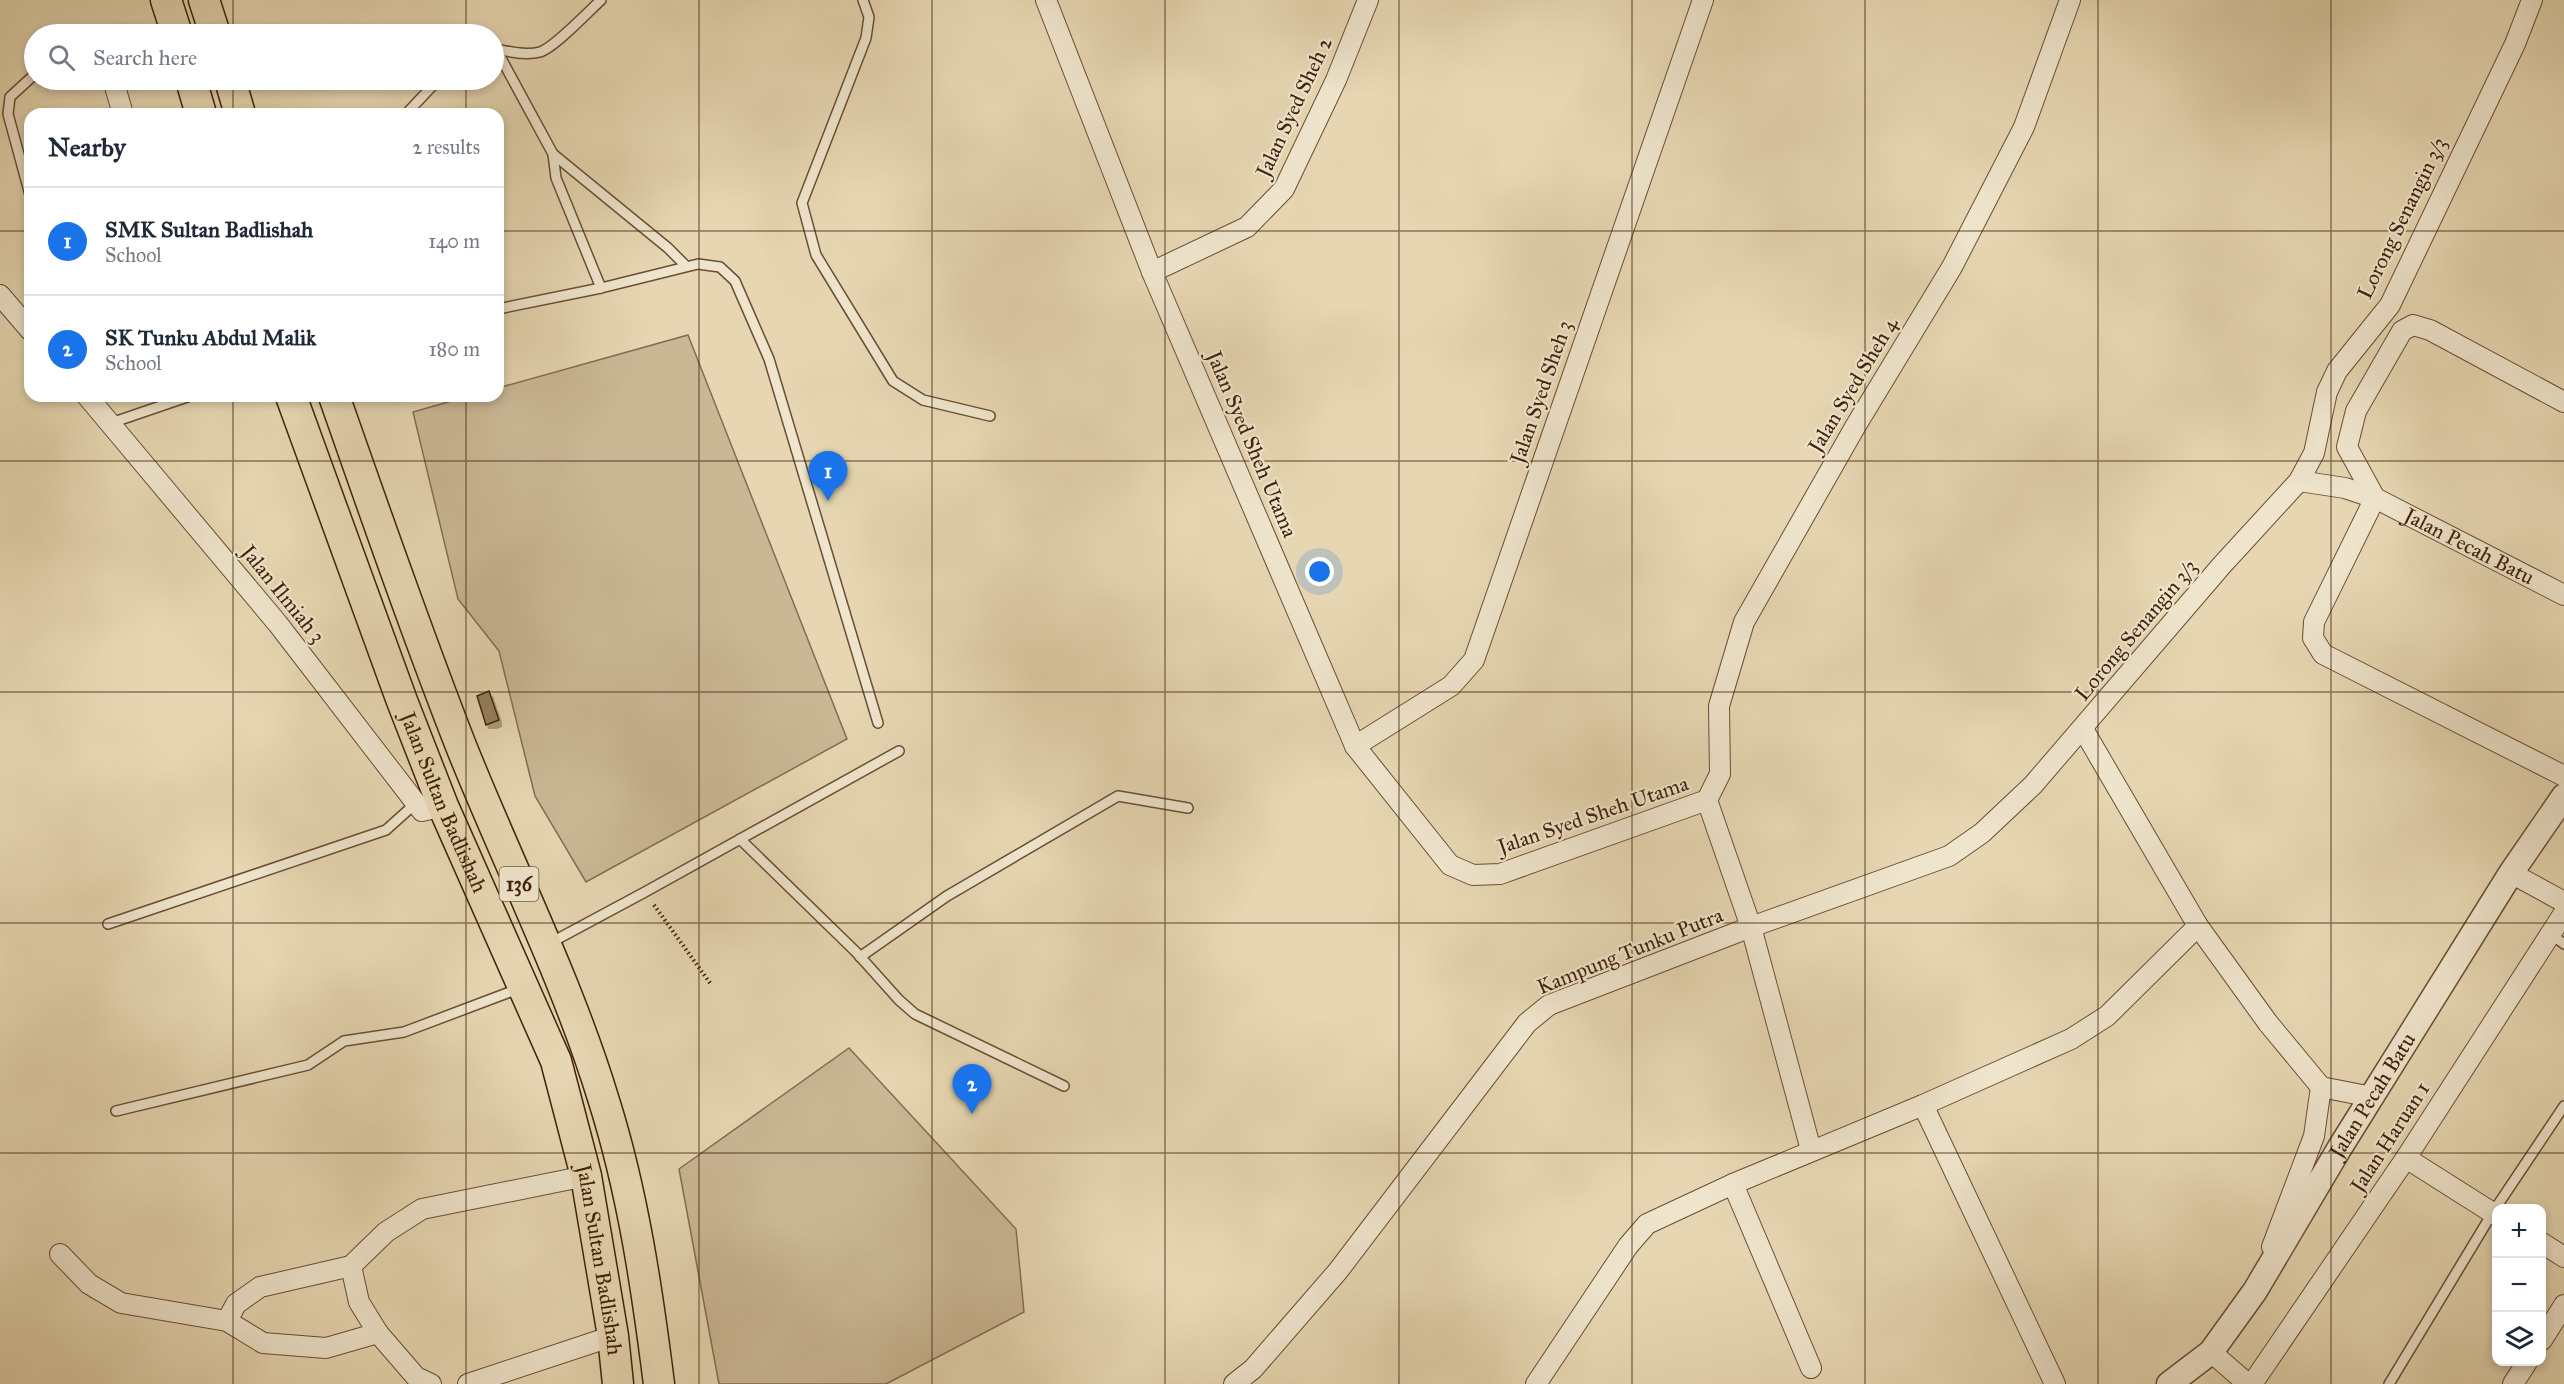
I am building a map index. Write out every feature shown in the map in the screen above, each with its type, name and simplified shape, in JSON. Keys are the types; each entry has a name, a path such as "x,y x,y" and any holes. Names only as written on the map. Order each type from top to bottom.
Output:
{"main road":[{"path":"166,0 174,24"},
{"path":"193,90 199,108"},
{"path":"233,90 238,108"},
{"name":"Jalan Sultan Badlishah","path":"293,402 402,701 430,805 524,987 556,1061 586,1176 613,1336 618,1384"},
{"path":"302,426 304,403 310,402"},
{"name":"Jalan Sultan Badlishah","path":"327,402 462,746 577,1020 604,1100 629,1192 650,1309 659,1384"}],"street":[{"name":"Jalan Syed Sheh Utama","path":"1046,0 1152,272 1355,746 1450,865 1473,874 1500,874 1707,800"},
{"name":"Jalan Syed Sheh 2","path":"1152,272 1247,227 1284,189 1336,81 1368,0"},
{"name":"Jalan Syed Sheh 3","path":"1355,746 1451,686 1474,660 1703,0"},
{"name":"Jalan Syed Sheh 4","path":"1707,800 1720,774 1719,706 1744,622 1855,427 1952,267 2024,127 2070,0"},
{"name":"Lorong Senangin 3/3","path":"2083,729 2222,566 2299,481 2314,453 2327,392 2337,371 2390,305 2515,44 2532,0"},
{"path":"116,90 121,108"},
{"path":"0,295 24,323"},
{"path":"2564,402 2430,330 2413,325 2402,331 2356,411 2348,447 2375,498 2314,622 2313,638 2323,654 2564,776"},
{"name":"Jalan Ilmiah 3","path":"92,402 430,805"},
{"name":"Jalan Pecah Batu","path":"2299,481 2345,488 2375,498 2564,595"},
{"path":"2083,729 2198,926 2268,1023 2321,1087 2372,1097"},
{"name":"Kampung Tunku Putra","path":"1234,1384 1253,1369 1338,1271 1527,1023 1549,1005 1751,927 1950,856 1982,833 2033,785 2083,729"},
{"name":"Jalan Pecah Batu","path":"2169,1384 2211,1352 2255,1291 2511,873 2564,796"},
{"path":"1707,800 1751,927 1811,1150"},
{"path":"2511,873 2564,902"},
{"name":"Jalan Haruan 1","path":"2250,1384 2557,939 2564,914"},
{"path":"1536,1384 1628,1246 1647,1224 1732,1184 1923,1105 2071,1039 2107,1016 2198,926"},
{"path":"2255,1291 2314,1136 2321,1087"},
{"path":"1923,1105 2055,1384"},
{"path":"2406,1158 2492,1211"},
{"path":"227,1321 236,1304 260,1287 351,1266 386,1232 422,1209 586,1176"},
{"path":"1732,1184 1811,1368"},
{"path":"2546,1246 2564,1257"},
{"path":"60,1254 89,1284 121,1303 227,1321 263,1343 326,1348 378,1333"},
{"path":"351,1266 359,1302 378,1333 416,1377 431,1384"},
{"path":"2546,1332 2564,1305"},
{"path":"468,1384 613,1336"},
{"path":"2211,1352 2250,1384"},
{"path":"2513,1384 2524,1366"}],"lane":[{"path":"504,50 520,53 542,52 577,24 601,0"},
{"path":"863,0 869,17 866,38 802,202 816,255 893,381 923,400 990,416"},
{"path":"504,65 554,154 668,248 686,266"},
{"path":"24,84 10,97 8,114 24,173"},
{"path":"412,108 429,90"},
{"path":"554,154 556,177 601,288"},
{"path":"504,308 601,288 698,264 720,267 735,281 769,359 878,723"},
{"path":"111,423 172,402"},
{"path":"545,945 899,751"},
{"path":"860,957 947,896 1118,796 1188,808"},
{"path":"108,924 386,830 430,805"},
{"path":"740,840 860,957 898,1000 915,1014 1064,1086"},
{"path":"116,1111 308,1065 345,1041 404,1032 524,987"},
{"path":"2501,1204 2564,1106"},
{"path":"2389,1384 2492,1218"}],"path":[{"path":"645,892 710,983"}],"shaded area":[{"path":"688,335 847,739 586,882 535,796 499,651 458,599 413,412 448,402 504,402 504,386"},
{"path":"849,1048 1016,1229 1024,1312 886,1384 719,1384 679,1169"}],"building":[{"path":"489,691 499,720 486,725 477,696"}],"place":[{"name":"SMK Sultan Badlishah","path":"828,501"},
{"name":"SK Tunku Abdul Malik","path":"972,1114"}]}
